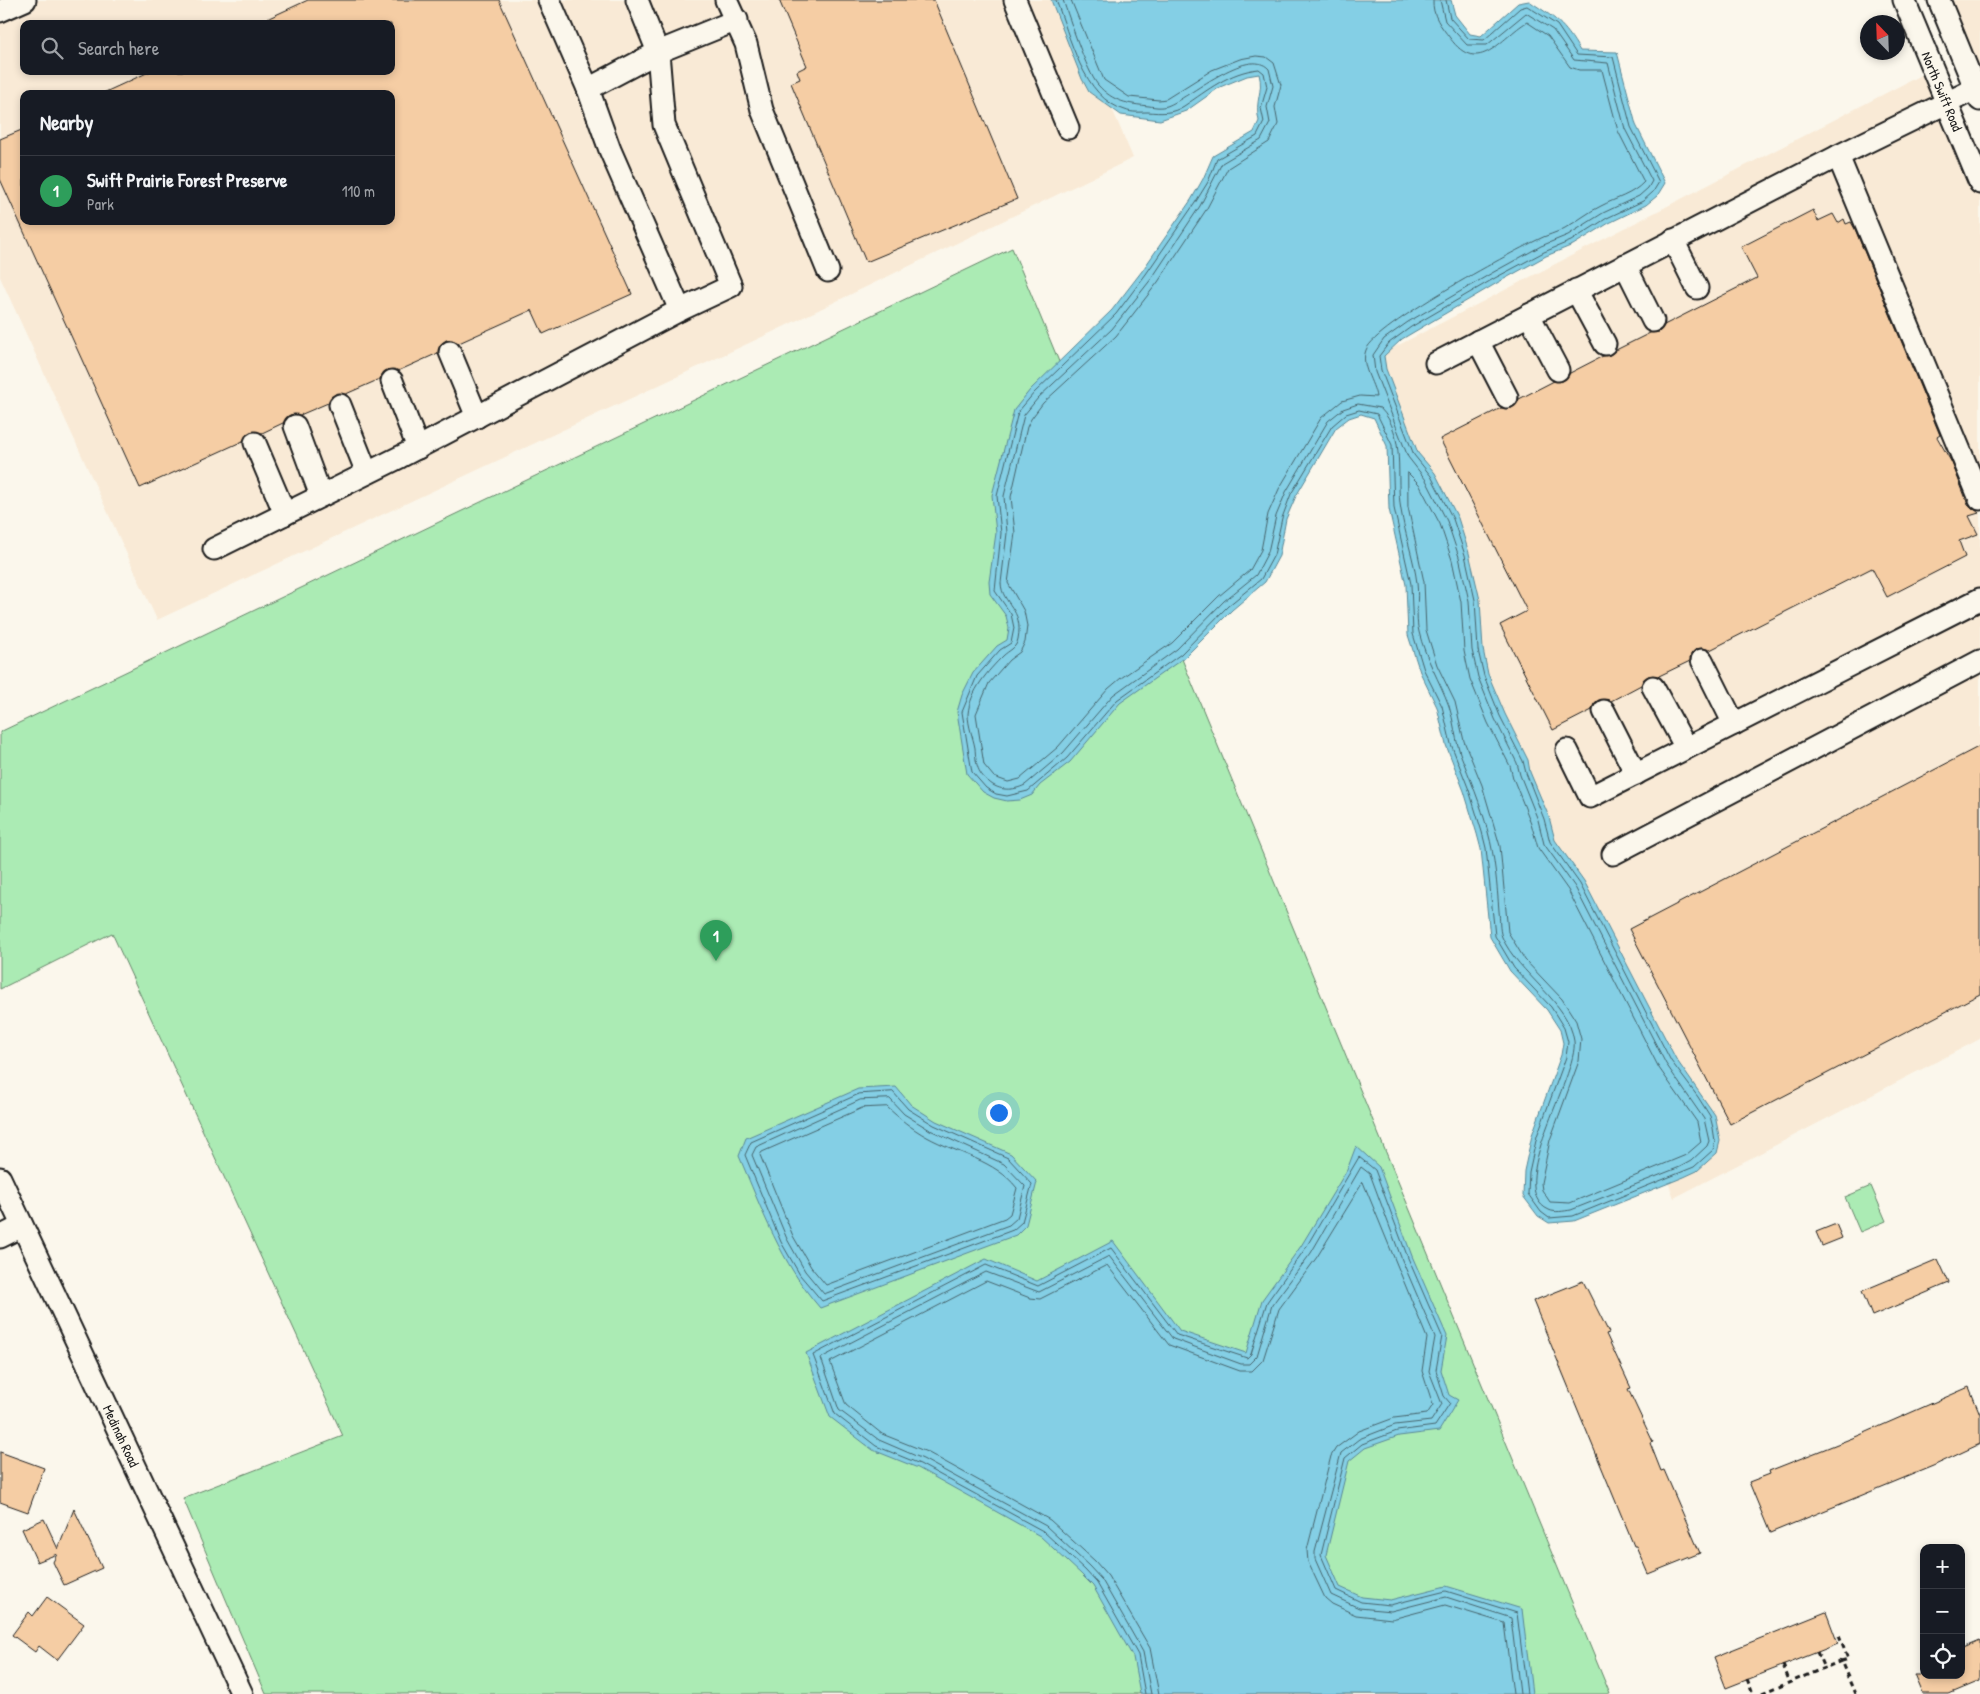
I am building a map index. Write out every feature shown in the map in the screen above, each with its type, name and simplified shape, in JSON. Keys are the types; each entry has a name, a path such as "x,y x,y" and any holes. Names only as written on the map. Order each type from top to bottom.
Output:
{"street":[{"path":"0,12 25,0"},
{"path":"550,0 588,89 610,150 680,310"},
{"path":"214,549 418,448 680,310 731,286 664,125 658,52 637,0"},
{"path":"726,0 737,20 746,44 762,110 828,271"},
{"path":"1015,0 1068,128"},
{"name":"North Swift Road","path":"1904,0 1980,183"},
{"path":"1436,363 1673,240 1946,102 1978,94 1939,0"},
{"path":"588,89 658,52 737,20"},
{"path":"1838,156 1980,499"},
{"path":"1673,240 1697,288"},
{"path":"1625,265 1653,321"},
{"path":"1576,290 1605,344"},
{"path":"1529,315 1558,370"},
{"path":"1478,341 1507,397"},
{"path":"450,352 477,416"},
{"path":"392,381 418,448"},
{"path":"340,405 367,473"},
{"path":"294,426 321,496"},
{"path":"255,443 285,514"},
{"path":"1567,750 1590,797 1980,599"},
{"path":"1702,660 1734,724"},
{"path":"1613,854 1980,661"},
{"path":"1653,687 1686,748"},
{"path":"1604,711 1636,774"},
{"name":"Medinah Road","path":"0,1178 242,1694"},
{"path":"0,1237 22,1226"}],"path":[{"path":"1762,1694 1848,1659 1839,1636"},
{"path":"1817,1652 1824,1668"},
{"path":"1841,1661 1855,1694"},
{"path":"1783,1665 1790,1682"},
{"path":"1747,1679 1753,1694"}],"shaded area":[{"path":"0,0 1066,0 1133,158 781,328 157,620 0,277"},
{"path":"1941,0 1980,0 1980,94"},
{"path":"1944,63 1980,150 1980,1039 1674,1198 1364,363"}],"green space":[{"path":"1012,248 1610,1694 266,1694 183,1498 343,1436 112,933 0,989 0,732"},
{"path":"1871,1186 1886,1221 1860,1232 1845,1197"}],"water":[{"path":"1051,0 1451,0 1455,15 1470,34 1481,36 1518,3 1529,1 1564,27 1580,51 1617,52 1636,125 1665,183 1657,196 1646,205 1609,223 1573,245 1546,256 1497,283 1402,339 1384,356 1386,369 1418,453 1435,473 1458,518 1469,553 1480,600 1483,649 1488,674 1528,760 1530,772 1549,817 1555,840 1584,881 1676,1059 1715,1115 1720,1141 1717,1153 1697,1171 1574,1221 1549,1223 1538,1216 1523,1196 1524,1171 1532,1135 1561,1055 1563,1043 1560,1030 1547,1010 1510,971 1490,937 1481,849 1477,834 1464,791 1446,745 1437,707 1420,672 1408,635 1406,585 1389,509 1387,446 1374,418 1361,414 1349,418 1336,428 1296,496 1286,519 1279,556 1265,582 1232,610 1185,657 1120,703 1070,762 1040,785 1032,795 1020,800 1007,801 994,798 983,792 967,774 957,712 962,695 973,673 997,646 1007,640 1009,628 1006,616 990,594 989,582 996,533 992,495 1014,410 1030,390 1112,310 1142,271 1191,200 1213,156 1254,132 1259,121 1259,74 1247,76 1220,87 1186,111 1160,120 1121,115 1089,92 1082,79"},
{"path":"896,1087 911,1105 936,1121 1011,1154 1037,1182 1026,1225 1016,1235 820,1308 806,1291 783,1254 764,1216 739,1156 746,1138 858,1089"},
{"path":"1356,1146 1379,1167 1412,1256 1447,1336 1441,1370 1449,1395 1458,1400 1439,1431 1399,1436 1365,1448 1349,1461 1326,1555 1340,1587 1362,1597 1390,1600 1446,1586 1522,1609 1532,1694 1140,1694 1133,1657 1093,1586 1040,1536 918,1468 873,1450 830,1417 806,1353 986,1259 1037,1281 1113,1241 1180,1331 1246,1353 1262,1300 1301,1246 1347,1170"}],"building":[{"path":"308,0 499,0 632,294 543,334 532,310 459,343 446,340 440,345 438,353 398,371 387,370 380,379 346,394 335,394 328,403 300,415 290,415 283,423 262,433 250,432 243,441 140,488 21,225 395,225 395,90 110,90 142,75 395,75 395,20 265,20"},
{"path":"779,0 934,0 1017,199 866,262 791,83 800,79 797,71 807,66"},
{"path":"20,131 20,223 0,179 0,139"},
{"path":"1813,210 1818,221 1833,214 1838,223 1844,219 1846,224 1851,222 1855,229 1940,435 1937,437 1952,463 1968,504 1979,513 1969,516 1978,534 1959,541 1965,557 1887,597 1872,568 1710,650 1696,649 1691,654 1690,661 1659,676 1648,676 1641,685 1611,701 1599,700 1594,704 1592,710 1553,730 1500,625 1527,611 1440,439 1501,408 1512,408 1519,399 1554,381 1563,381 1570,373 1603,356 1610,355 1650,333 1659,332 1664,325 1757,278 1741,247"},
{"path":"1980,746 1980,994 1730,1124 1629,929"},
{"path":"1836,1224 1842,1238 1822,1246 1816,1232"},
{"path":"1938,1259 1949,1283 1872,1316 1862,1291"},
{"path":"1583,1281 1609,1333 1606,1334 1631,1388 1628,1389 1653,1442 1650,1443 1661,1471 1664,1470 1700,1553 1648,1574 1636,1546 1634,1546 1533,1301"},
{"path":"1969,1387 1980,1414 1980,1444 1933,1466 1770,1533 1749,1482 1770,1474 1769,1471 1860,1435"},
{"path":"0,1452 44,1468 28,1512 0,1502"},
{"path":"74,1509 102,1568 64,1585 53,1562 57,1554 37,1562 22,1529 44,1519 58,1549"},
{"path":"47,1597 84,1624 57,1660 39,1646 35,1652 12,1635 29,1612 33,1616"},
{"path":"1826,1612 1838,1644 1726,1688 1714,1657"},
{"path":"1980,1640 1980,1681 1949,1694 1923,1694 1915,1675 1920,1675 1920,1679 1965,1679 1965,1646"}],"place":[{"name":"Swift Prairie Forest Preserve","path":"716,961"}]}
